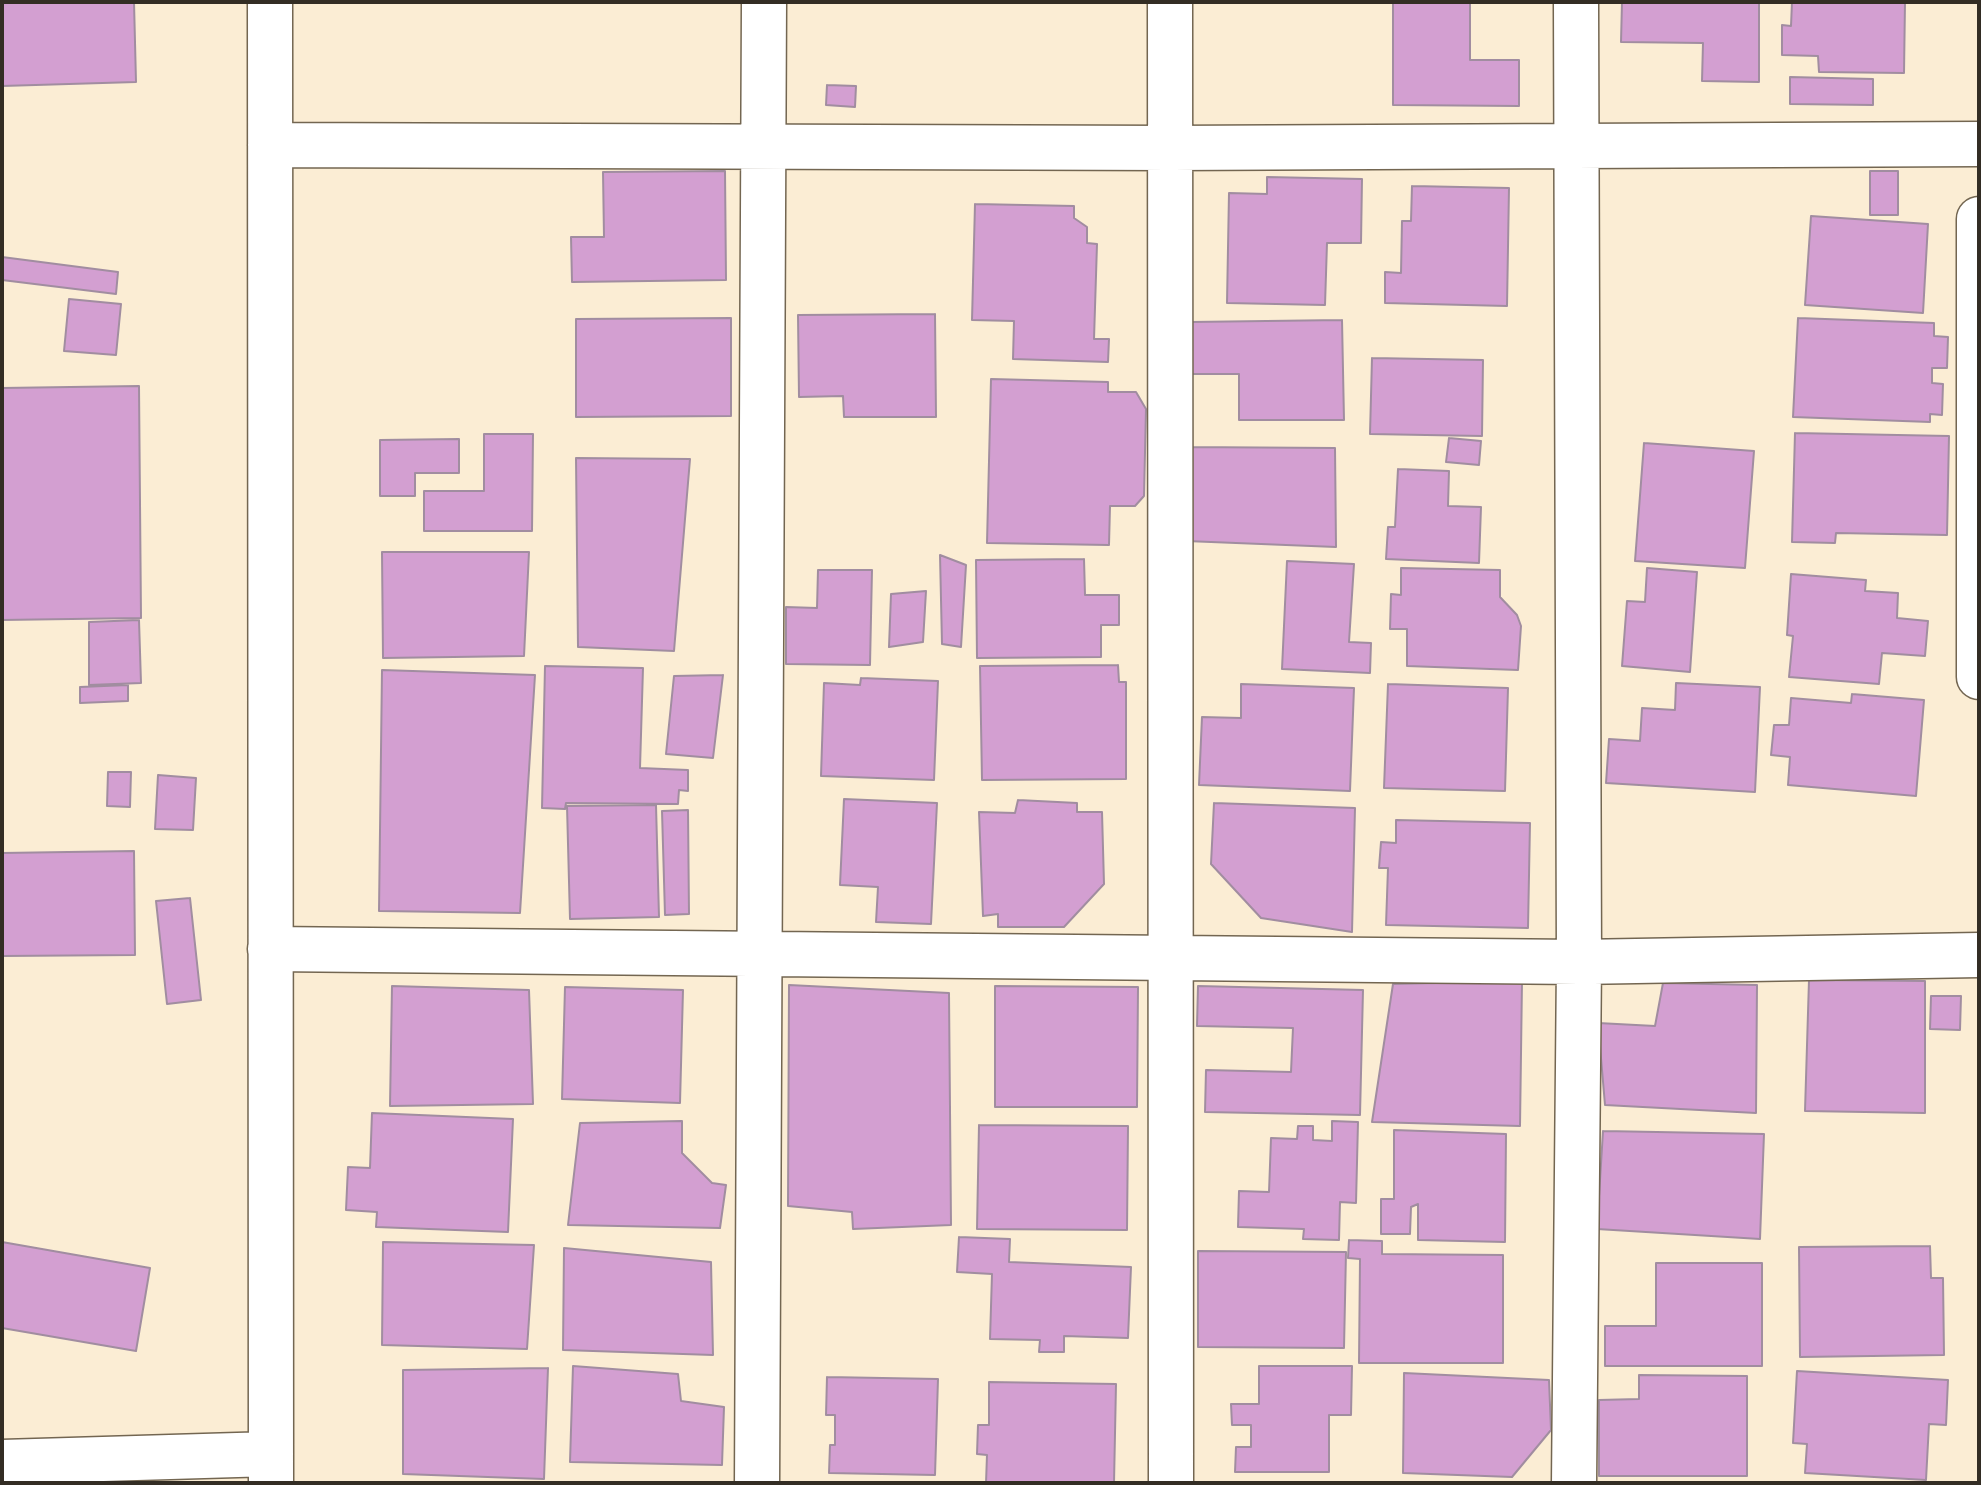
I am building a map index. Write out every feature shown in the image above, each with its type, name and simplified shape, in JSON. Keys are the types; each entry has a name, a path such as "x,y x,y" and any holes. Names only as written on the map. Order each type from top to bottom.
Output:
{"street":[{"path":"2,1462 271,1468 270,2"},
{"path":"757,1483 757,955 764,2"},
{"path":"1170,2 1168,956 1171,1483"},
{"path":"1574,1483 1579,962 1576,2"},
{"path":"270,145 1577,148 1979,144"},
{"path":"1979,219 1979,677"},
{"path":"270,949 1579,962 1979,955"}],"building":[{"path":"2,2 134,2 136,82 2,86"},
{"path":"1393,2 1470,2 1470,60 1519,60 1519,106 1393,105"},
{"path":"1622,2 1759,2 1759,82 1702,81 1703,43 1621,42"},
{"path":"1792,2 1905,2 1904,73 1819,72 1818,56 1782,55 1782,25 1791,26"},
{"path":"1790,77 1873,79 1873,105 1790,104"},
{"path":"827,85 856,86 855,107 826,105"},
{"path":"725,171 726,280 572,282 571,237 604,237 603,172"},
{"path":"1870,171 1898,171 1898,215 1870,215"},
{"path":"1267,177 1362,179 1361,243 1327,243 1325,305 1227,303 1229,193 1267,194"},
{"path":"1412,186 1509,188 1507,306 1385,303 1385,272 1401,273 1402,221 1411,221"},
{"path":"975,204 1074,206 1074,218 1087,227 1087,243 1097,244 1094,339 1109,339 1108,362 1013,359 1014,321 972,320"},
{"path":"1811,216 1928,224 1923,313 1805,305"},
{"path":"2,257 118,272 116,294 2,280"},
{"path":"69,299 121,304 116,355 64,351"},
{"path":"935,314 936,417 844,417 843,396 799,397 798,315"},
{"path":"731,318 731,416 576,417 576,319"},
{"path":"1798,318 1934,323 1934,336 1948,337 1947,368 1932,368 1932,383 1943,384 1942,415 1930,414 1930,422 1793,417"},
{"path":"1342,320 1344,420 1239,420 1239,374 1192,374 1191,322"},
{"path":"1372,358 1483,360 1482,436 1370,434"},
{"path":"991,379 1108,382 1108,392 1136,392 1146,409 1144,496 1135,506 1110,506 1109,545 987,543"},
{"path":"139,386 141,618 2,620 2,388"},
{"path":"1795,433 1949,436 1947,535 1836,533 1835,543 1792,542"},
{"path":"484,434 533,434 532,531 424,531 424,491 484,491"},
{"path":"1449,438 1481,441 1479,465 1446,462"},
{"path":"459,439 459,473 415,473 415,496 380,496 380,440"},
{"path":"1644,443 1754,451 1745,568 1635,561"},
{"path":"1184,447 1335,448 1336,547 1186,541"},
{"path":"576,458 690,459 674,651 578,647"},
{"path":"1398,469 1449,471 1448,506 1481,507 1479,563 1386,559 1388,527 1395,527"},
{"path":"382,552 529,552 524,656 383,658"},
{"path":"940,555 966,565 961,647 942,644"},
{"path":"1084,559 1085,595 1119,595 1119,625 1101,625 1101,657 977,658 976,560"},
{"path":"1287,561 1354,564 1349,642 1371,643 1370,673 1282,669"},
{"path":"1401,568 1500,570 1500,597 1517,615 1521,626 1518,670 1407,666 1407,629 1390,629 1391,594 1401,595"},
{"path":"1647,568 1697,572 1690,672 1622,666 1627,601 1645,602"},
{"path":"818,570 872,570 870,665 786,664 786,607 817,608"},
{"path":"1791,574 1866,580 1865,591 1898,593 1897,618 1928,621 1925,656 1882,653 1879,684 1789,677 1793,636 1787,635"},
{"path":"926,591 923,642 889,647 891,594"},
{"path":"139,620 141,683 89,685 89,622"},
{"path":"1118,665 1119,682 1126,682 1126,779 982,780 980,666"},
{"path":"545,666 643,668 640,768 688,770 688,791 679,790 678,804 566,803 565,809 542,808"},
{"path":"382,670 535,675 520,913 379,911"},
{"path":"723,675 713,758 666,754 674,676"},
{"path":"861,678 938,681 934,780 821,776 824,683 860,685"},
{"path":"1676,683 1760,687 1755,792 1606,783 1609,739 1640,741 1642,708 1675,710"},
{"path":"1241,684 1354,688 1350,791 1199,785 1202,717 1241,718"},
{"path":"1388,684 1508,688 1505,791 1384,788"},
{"path":"128,685 128,701 80,703 80,687"},
{"path":"1852,694 1924,700 1916,796 1788,785 1790,757 1771,755 1774,725 1789,725 1791,698 1851,703"},
{"path":"108,772 131,772 130,807 107,806"},
{"path":"158,775 196,778 193,830 155,829"},
{"path":"844,799 937,803 931,924 876,922 878,887 840,885"},
{"path":"1018,800 1077,803 1077,812 1102,812 1104,884 1064,927 998,927 998,914 983,916 979,812 1015,813"},
{"path":"1214,803 1355,808 1352,932 1261,918 1211,864"},
{"path":"656,805 659,917 570,919 567,806"},
{"path":"688,810 689,914 665,915 662,811"},
{"path":"1396,820 1530,823 1528,928 1386,925 1388,868 1379,868 1381,842 1396,843"},
{"path":"134,851 135,955 2,956 2,853"},
{"path":"190,898 201,1000 167,1004 156,901"},
{"path":"1809,980 1925,981 1925,1113 1805,1111"},
{"path":"1522,981 1520,1126 1372,1122 1393,984"},
{"path":"1663,983 1757,985 1756,1113 1605,1105 1598,1023 1655,1026"},
{"path":"789,985 949,993 951,1225 853,1229 852,1212 788,1206"},
{"path":"392,986 529,990 533,1104 390,1106"},
{"path":"995,986 1138,987 1137,1107 995,1107"},
{"path":"1198,986 1363,990 1360,1115 1205,1112 1206,1070 1291,1072 1293,1028 1197,1026"},
{"path":"565,987 683,990 680,1103 562,1099"},
{"path":"1931,996 1961,996 1960,1030 1930,1029"},
{"path":"372,1113 513,1119 508,1232 376,1227 377,1212 346,1210 348,1167 370,1168"},
{"path":"682,1121 682,1153 712,1183 726,1185 720,1228 568,1225 580,1123"},
{"path":"1332,1121 1358,1122 1356,1203 1340,1202 1339,1240 1303,1239 1304,1229 1238,1227 1239,1191 1269,1192 1271,1138 1297,1139 1298,1126 1313,1126 1313,1140 1332,1141"},
{"path":"979,1125 1128,1126 1127,1230 977,1229"},
{"path":"1394,1130 1506,1134 1505,1242 1418,1240 1418,1204 1411,1207 1410,1234 1381,1234 1381,1199 1394,1199"},
{"path":"1603,1131 1764,1134 1760,1239 1597,1229"},
{"path":"959,1237 1010,1239 1009,1262 1131,1267 1128,1338 1064,1336 1064,1352 1039,1352 1040,1340 990,1339 992,1274 957,1272"},
{"path":"1349,1240 1382,1241 1382,1254 1503,1255 1503,1363 1359,1363 1360,1259 1348,1258"},
{"path":"2,1242 150,1268 136,1351 2,1328"},
{"path":"383,1242 534,1245 527,1349 382,1345"},
{"path":"1930,1246 1931,1278 1943,1278 1944,1355 1800,1357 1799,1247"},
{"path":"564,1248 711,1262 713,1355 563,1350"},
{"path":"1198,1251 1346,1252 1344,1348 1198,1347"},
{"path":"1656,1263 1762,1263 1762,1366 1605,1366 1605,1326 1656,1326"},
{"path":"573,1366 678,1374 681,1401 724,1407 722,1465 570,1462"},
{"path":"1259,1366 1352,1366 1351,1415 1329,1415 1329,1472 1235,1472 1236,1447 1251,1447 1251,1425 1232,1425 1231,1404 1259,1404"},
{"path":"548,1368 544,1479 403,1474 403,1370"},
{"path":"1797,1371 1948,1380 1946,1425 1929,1424 1926,1480 1805,1473 1807,1444 1793,1443"},
{"path":"1404,1373 1549,1380 1551,1430 1512,1477 1403,1473"},
{"path":"1639,1375 1747,1376 1747,1476 1599,1476 1599,1400 1639,1399"},
{"path":"827,1377 938,1379 935,1475 829,1473 830,1445 835,1445 835,1415 826,1415"},
{"path":"989,1382 1116,1384 1114,1483 986,1483 987,1455 977,1454 978,1425 989,1425"}]}
